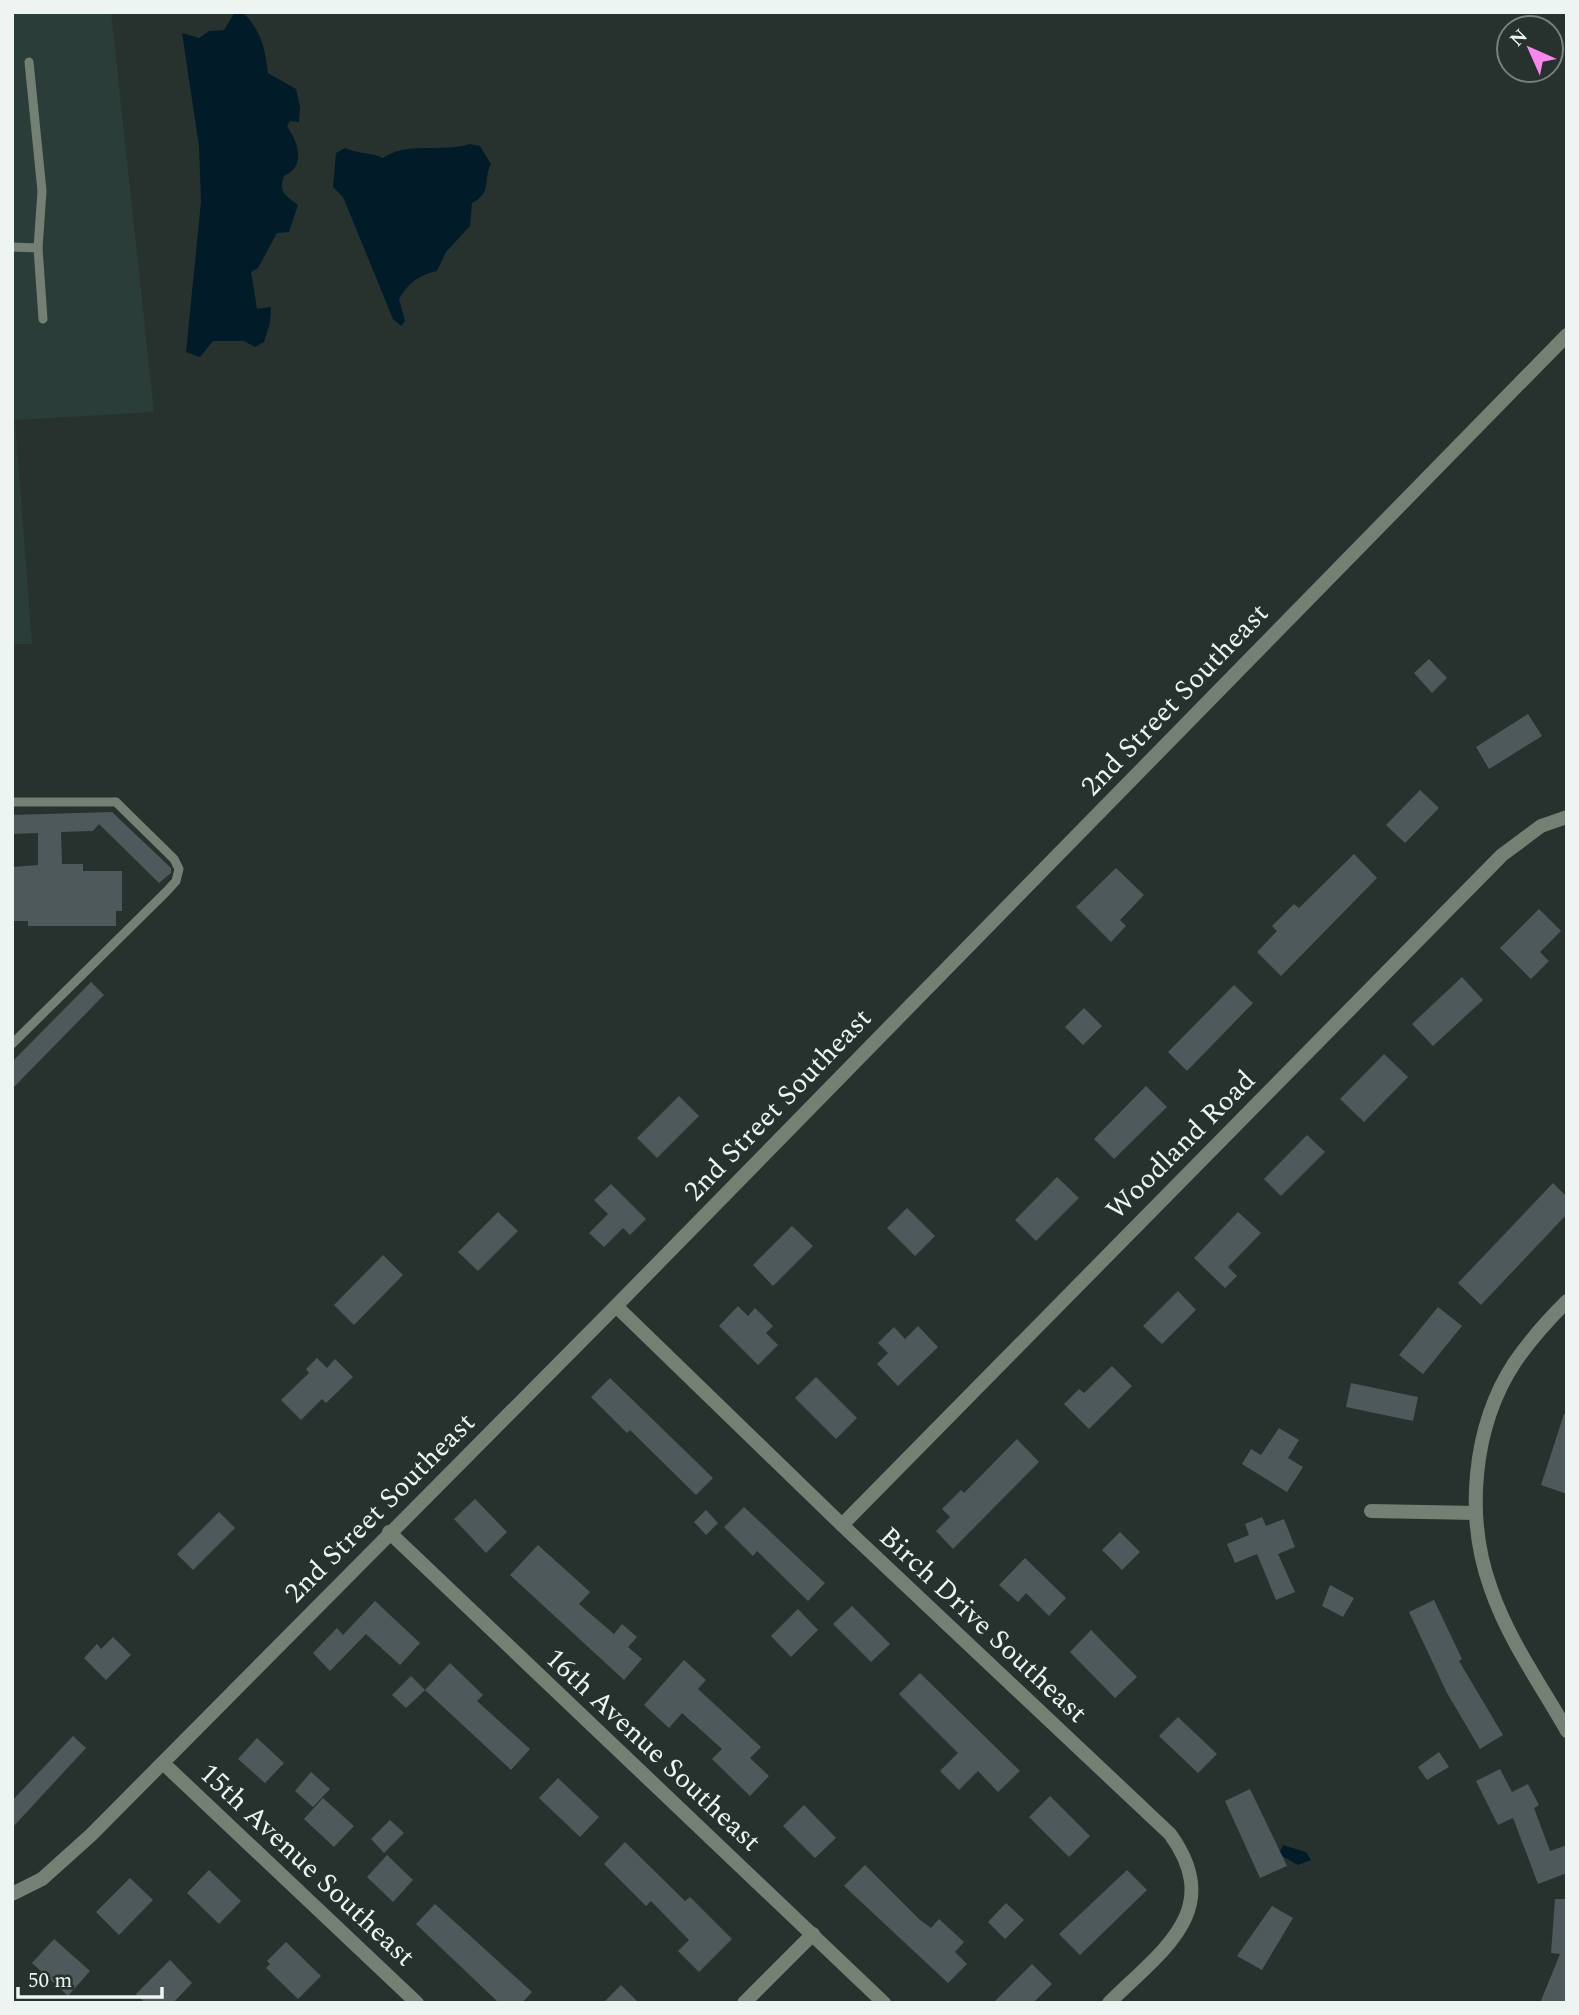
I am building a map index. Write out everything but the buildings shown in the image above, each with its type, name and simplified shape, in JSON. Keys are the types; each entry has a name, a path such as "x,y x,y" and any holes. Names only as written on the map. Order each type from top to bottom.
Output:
{"street":[{"name":"2nd Street Southeast","path":"12,1894 42,1879 65,1861 163,1763 389,1532 616,1306 1567,335"},
{"name":"Woodland Road","path":"842,1525 1502,855 1541,826 1567,817"},
{"path":"1567,1301 1514,1364 1498,1393 1480,1450 1476,1513 1480,1550 1491,1592 1567,1731"},
{"name":"Birch Drive Southeast","path":"616,1306 842,1525 1170,1834 1181,1850 1194,1886 1187,1920 1176,1936 1109,2003"},
{"path":"1371,1511 1476,1513"},
{"name":"16th Avenue Southeast","path":"389,1532 884,2003"},
{"name":"15th Avenue Southeast","path":"163,1763 417,2003"},
{"path":"744,2003 813,1934"}],"lane":[{"path":"29,62 43,191 38,248 43,319"},
{"path":"12,247 38,248"},
{"path":"12,802 116,802 174,859 179,869 176,881 167,891 12,1044"}],"shaded area":[{"path":"12,12 111,12 154,412 15,420 32,644 12,644"},
{"path":"235,12 242,12 258,32 268,73 296,89 300,107 299,122 290,121 287,126 297,146 298,160 296,166 284,176 282,190 298,205 289,232 277,233 258,268 251,272 257,309 271,307 270,323 264,342 255,347 244,341 213,341 200,357 186,352 201,202 199,146 182,33 199,38 209,31 224,30"},
{"path":"470,144 480,146 491,164 485,191 472,203 470,226 446,252 437,271 410,284 402,293 399,299 405,321 401,326 393,319 343,197 333,187 336,153 345,148 383,158 413,148 447,148"},
{"path":"1283,1845 1306,1852 1311,1860 1298,1865 1279,1854"}]}
